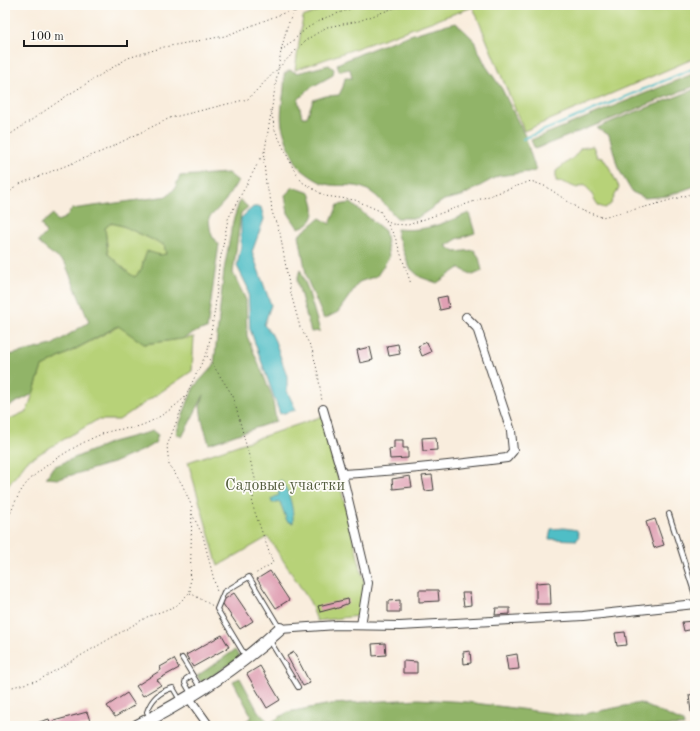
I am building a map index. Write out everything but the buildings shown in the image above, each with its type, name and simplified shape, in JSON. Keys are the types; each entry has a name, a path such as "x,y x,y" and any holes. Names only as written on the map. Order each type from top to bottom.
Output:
{"street":[{"path":"342,474 438,466 507,458 514,450 510,431 477,328 466,317"},
{"path":"323,409 342,474 368,582 361,625"},
{"path":"137,726 191,696 246,657 280,629 337,625 400,626 583,616 695,604"},
{"path":"191,696 209,726"}],"lane":[{"path":"294,9 304,5"},
{"path":"669,514 695,595"},
{"path":"246,657 217,609 224,592 249,577 280,629"},
{"path":"268,639 298,687"},
{"path":"182,658 192,675 191,696"},
{"path":"191,696 185,683 186,679 192,675"},
{"path":"151,719 147,712 149,706 157,695 167,689 173,688 191,696"}],"path":[{"path":"281,51 307,28 326,17 362,5"},
{"path":"5,197 17,185 103,151 170,118 248,99 306,40 327,27 359,21 402,5"},
{"path":"294,9 287,26 281,51 264,162 266,184 271,201 272,212 280,233 290,290 300,327 312,349 318,374 323,409"},
{"path":"5,138 68,95 128,58 164,47 225,36 294,9"},
{"path":"271,109 275,130 292,168 302,182 325,196 355,200 380,211 394,236 411,284"},
{"path":"5,689 39,680 147,617 176,606 190,592 192,507 182,484 169,465 167,446 187,394 208,350 215,309 219,266 228,219 265,150"},
{"path":"386,220 391,224 408,224 531,182 547,187 580,210 602,217 695,193"},
{"path":"206,355 233,396 256,482 252,504 273,563 249,577"},
{"path":"5,523 23,488 36,474 84,441 112,430 148,424 178,404 187,394"},
{"path":"192,513 203,536 217,590 217,609"},
{"path":"190,592 217,609"}],"green space":[{"path":"333,5 695,5 695,58 524,131 473,7 295,70 303,17"},
{"path":"456,23 473,39 486,66 502,89 525,136 536,171 498,176 462,196 444,200 417,218 397,218 385,204 366,189 356,186 330,185 323,183 303,171 298,166 288,146 281,120 284,74 290,70 297,73 329,65 334,69 333,75 310,88 298,100 302,117 307,117 313,100 326,96 339,95 345,78 352,78 350,69 339,71 337,64 395,40 425,30"},
{"path":"695,73 695,86 535,149 531,140"},
{"path":"695,89 695,186 667,196 645,198 632,192 618,168 609,135 597,128"},
{"path":"593,146 597,157 603,158 619,187 611,204 605,208 599,206 584,185 577,188 556,181 556,171 574,157 581,148"},
{"path":"228,173 238,181 225,201 209,218 212,236 219,244 207,329 200,330 182,339 144,344 118,326 42,367 33,394 5,408 5,356 52,345 89,322 65,263 38,242 46,233 41,224 53,214 57,221 65,218 72,209 168,196 175,188 180,176","holes":["111,223 123,226 164,245 166,254 160,255 147,251 142,269 135,277 108,254 105,228"]},
{"path":"293,187 310,193 314,209 314,214 309,223 298,228 288,213 285,195"},
{"path":"240,200 248,207 241,213 233,273 246,300 247,336 272,396 276,421 209,444 202,420 200,406 204,395 182,437 176,433 194,387 214,365 224,270 233,221"},
{"path":"351,203 385,231 389,257 377,276 359,282 338,312 324,319 307,279 299,235 320,218 330,224 338,205"},
{"path":"469,213 475,233 457,239 446,246 455,252 474,250 479,257 482,271 473,275 459,268 437,283 420,277 410,268 397,235 397,229 407,230 434,226"},
{"path":"111,223 123,226 164,245 166,254 143,262 142,269 135,277 108,254 105,228"},
{"path":"300,269 320,331 311,332 297,281"},
{"path":"121,325 145,344 194,337 192,371 119,420 97,420 27,461 5,490 5,421 27,411 42,367"},
{"name":"Садовые участки","path":"323,416 365,586 357,616 317,621 310,602 268,537 218,566 188,462"},
{"path":"153,431 158,435 155,443 145,449 113,463 58,479 46,478 53,467 112,442"},
{"path":"235,650 240,657 202,683 197,676"},
{"path":"240,678 259,713 270,723 288,712 331,704 418,699 467,702 574,716 640,703 683,722 684,726 238,726 252,717 233,681"}],"water":[{"path":"253,207 261,207 264,219 252,252 271,305 264,325 271,333 275,341 287,376 287,391 296,410 280,414 250,329 248,288 237,266 241,246 241,218"},
{"path":"281,480 290,500 293,512 293,523 287,521 280,502 272,503 271,499 279,495 277,483"},
{"path":"564,528 577,530 579,536 577,540 549,539 551,529"}],"waterway":[{"path":"523,139 695,68"}]}
